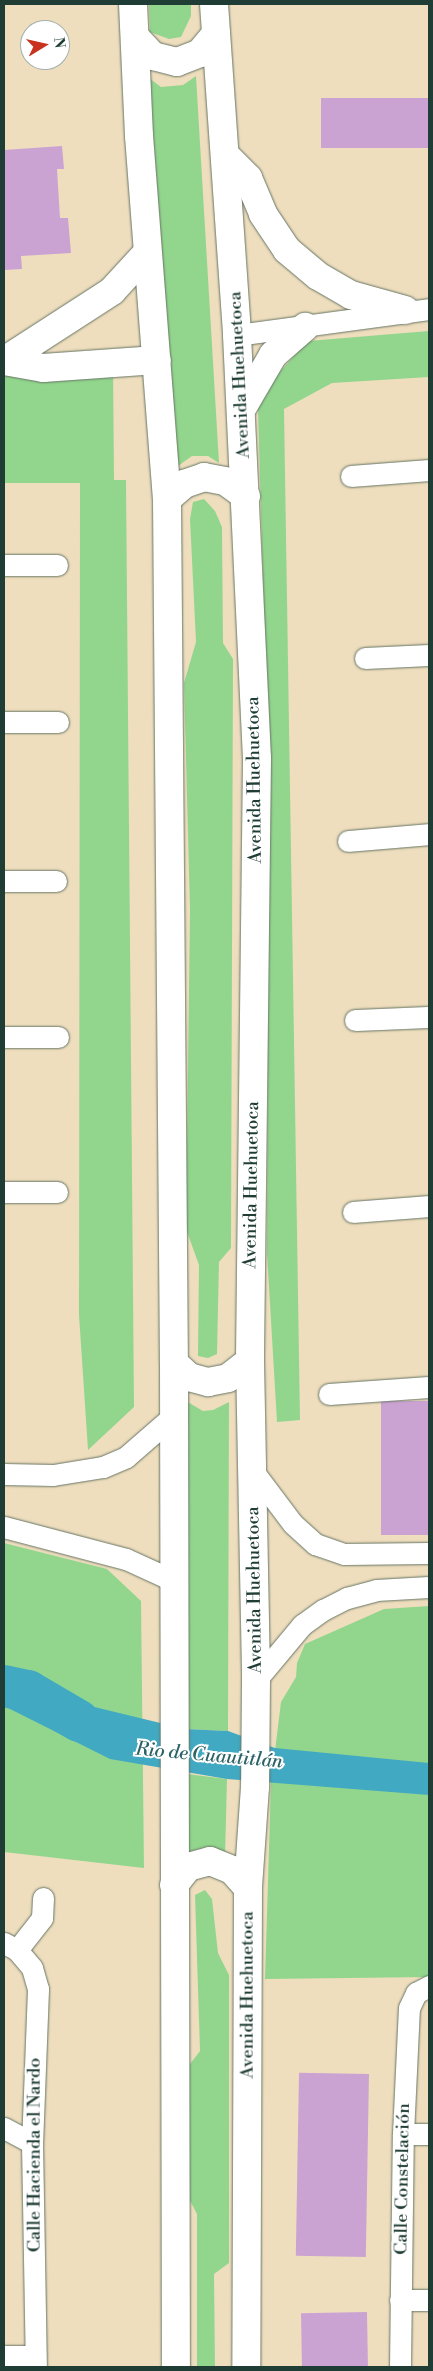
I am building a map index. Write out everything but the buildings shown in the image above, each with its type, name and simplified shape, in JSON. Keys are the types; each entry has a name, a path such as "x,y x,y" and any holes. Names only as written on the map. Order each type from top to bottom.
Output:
{"main road":[{"path":"134,4 147,253 167,499 174,1363 172,1417 172,1580 176,2367"},
{"name":"Avenida Huehuetoca","path":"214,4 227,157 238,335 257,758 250,1361 256,1729 255,1787 248,1888 246,2367"},
{"path":"136,38 153,56 177,62 200,53 216,34"},
{"path":"227,157 248,178 263,214 287,250 318,276 351,295 417,309"},
{"path":"4,361 112,291 147,253"},
{"path":"242,410 273,356 305,327"},
{"path":"4,361 44,368 157,360"},
{"path":"167,499 184,484 204,477 225,481 246,496"},
{"path":"174,1363 189,1377 208,1382 228,1378 250,1361"},
{"path":"174,1885 188,1867 210,1862 232,1870 248,1888"}],"street":[{"path":"238,335 305,327 417,309"},
{"path":"351,476 429,470"},
{"path":"4,565 58,565"},
{"path":"365,658 429,655"},
{"path":"4,722 58,722"},
{"path":"348,841 429,834"},
{"path":"4,881 56,882"},
{"path":"355,1020 429,1017"},
{"path":"4,1037 58,1037"},
{"path":"4,1192 57,1192"},
{"path":"353,1212 429,1206"},
{"path":"328,1394 429,1387"},
{"path":"4,1474 53,1475 103,1467 126,1457 172,1417"},
{"path":"253,1471 294,1524 315,1544 344,1554 429,1553"},
{"path":"4,1527 126,1559 172,1580"},
{"path":"256,1680 302,1625 323,1610 347,1598 376,1590 429,1586"},
{"name":"Calle Hacienda el Nardo","path":"36,2362 32,2143 38,1989 32,1968 10,1947 42,1918 43,1898"},
{"name":"Calle Constelación","path":"400,2367 402,2134 409,2008 423,1990"},
{"path":"4,2128 32,2143"},
{"path":"402,2134 429,2134"},
{"path":"400,2300 429,2300"},
{"path":"4,2356 36,2362"}],"green space":[{"path":"149,4 191,4 191,16 181,37 169,39 150,32"},
{"path":"196,76 219,463 208,456 192,456 178,466 149,78 161,87 183,85"},
{"path":"429,331 429,377 332,383 284,409 300,1420 277,1422 267,1253 269,783 258,409 273,379 308,341"},
{"path":"113,365 114,480 126,480 134,1407 88,1450 79,1315 80,483 4,483 4,376"},
{"path":"204,499 215,511 222,527 223,643 233,659 231,1248 219,1262 217,1354 208,1358 198,1356 199,1265 186,1229 190,910 184,683 196,642 190,519 193,502"},
{"path":"186,1401 203,1411 213,1410 229,1402 228,1731 185,1729"},
{"path":"4,1543 107,1569 141,1601 144,1868 4,1852"},
{"path":"429,1606 429,1977 265,1979 271,1783 281,1702 296,1677 297,1663 305,1644 384,1609"},
{"path":"187,1774 227,1779 225,1857 206,1847 185,1853"},
{"path":"205,1890 212,1899 218,1953 229,1975 229,2263 214,2274 215,2367 197,2367 197,2214 185,2191 187,2068 200,2051 195,1895"}],"water":[{"path":"4,1685 185,1729 228,1731 275,1748 429,1763 429,1795 227,1779 110,1759 4,1706"}],"waterway":[{"name":"Rio de Cuautitlán","path":"4,1686 28,1691 79,1721"}]}
